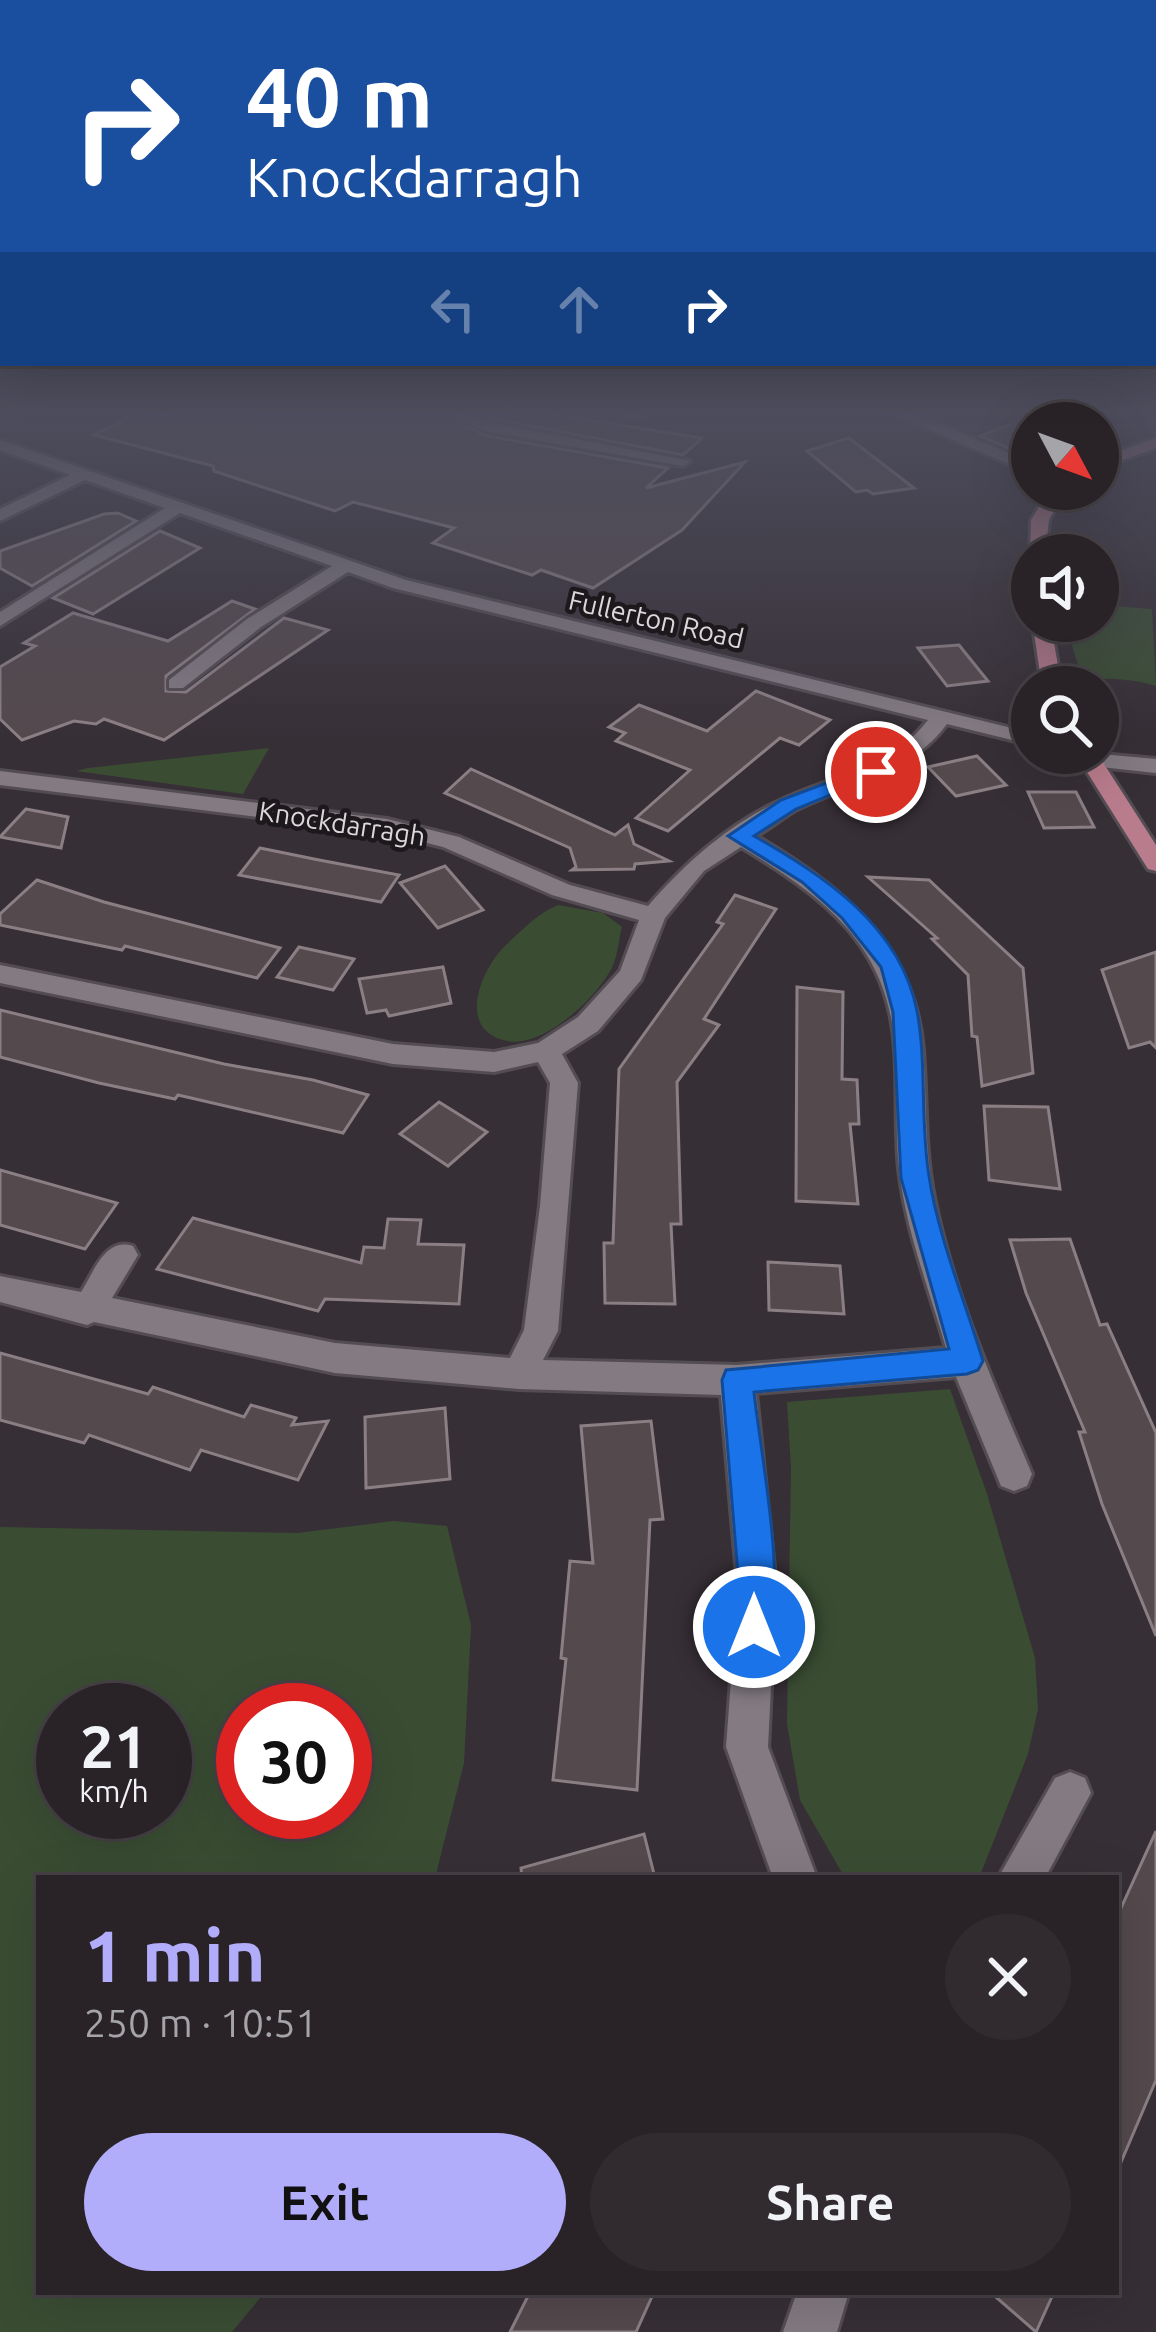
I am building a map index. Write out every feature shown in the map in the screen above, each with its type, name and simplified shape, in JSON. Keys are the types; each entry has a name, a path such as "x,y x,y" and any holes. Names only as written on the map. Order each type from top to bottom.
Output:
{"main road":[{"path":"1099,774 1156,863"}],"street":[{"path":"0,620 159,519"},
{"name":"Fullerton Road","path":"211,519 345,566 559,626 1011,734"},
{"path":"176,684 254,623 345,566"},
{"path":"0,974 393,1054 494,1062 546,1051 588,1024 632,974 653,916 697,866 788,805 876,772 923,741 942,716"},
{"path":"1119,761 1156,766"},
{"name":"Knockdarragh","path":"0,800 9,779 387,826 451,842 561,890 653,916"},
{"path":"739,836 809,877 850,913 892,966 905,1012 915,1178 967,1361 1014,1474"},
{"path":"519,1374 541,1331 554,1206 564,1083 546,1051"},
{"path":"87,1311 122,1255"},
{"path":"0,1289 87,1311 335,1358 519,1374 737,1380 967,1361"},
{"path":"737,1380 757,1587 747,1747 794,1875"},
{"path":"1022,1875 1070,1793"},
{"path":"810,2332 822,2295"}],"green space":[{"path":"1119,607 1152,609 1156,686 1119,680 1119,666 1080,666 1072,642 1119,642"},
{"path":"269,748 243,794 76,771 88,768"},
{"path":"558,905 603,913 622,927 614,963 584,1004 553,1028 521,1041 491,1035 477,1012 489,967 525,927"},
{"path":"950,1389 987,1494 1035,1658 1038,1709 1028,1754 980,1875 843,1875 800,1800 787,1724 791,1468 787,1402"},
{"path":"394,1521 447,1526 471,1625 464,1763 436,1875 36,1875 36,2295 263,2295 232,2332 0,2332 0,1527 297,1533"}],"building":[{"path":"90,519 136,521 32,586 0,568 0,551"},
{"path":"418,519 692,519 593,588 541,570 532,575 433,543 454,528"},
{"path":"160,531 200,548 93,614 53,598"},
{"path":"232,601 255,609 166,676 166,691 186,692 284,618 328,630 164,740 104,719 96,724 74,721 22,740 0,719 0,667 35,646 24,643 73,613 168,641"},
{"path":"959,645 988,681 947,686 918,648"},
{"path":"756,691 830,720 799,745 780,738 668,831 636,818 690,770 616,741 625,733 609,727 639,705 707,731"},
{"path":"977,756 1006,785 956,796 928,767"},
{"path":"471,769 615,835 628,825 634,844 669,861 635,864 634,869 572,870 576,867 570,848 445,793"},
{"path":"1028,792 1076,792 1094,827 1044,828"},
{"path":"26,809 68,817 61,848 0,837"},
{"path":"260,848 399,875 381,902 239,875"},
{"path":"445,866 483,910 438,928 400,883"},
{"path":"868,877 929,880 1023,968 1033,1073 982,1086 977,1037 972,1036 968,975 932,939 937,938"},
{"path":"37,880 280,948 257,978 125,946 122,950 0,925 0,914"},
{"path":"735,895 776,909 704,1019 719,1025 677,1082 681,1224 671,1224 675,1304 605,1303 604,1243 613,1243 619,1069 723,924 717,922"},
{"path":"299,947 354,959 333,990 277,977"},
{"path":"1156,952 1156,1048 1150,1042 1129,1048 1102,970"},
{"path":"443,967 451,1003 389,1016 386,1010 367,1013 359,979"},
{"path":"797,987 843,992 842,1079 857,1080 859,1124 850,1124 858,1204 796,1201"},
{"path":"0,1010 368,1095 343,1133 178,1095 175,1099 99,1083 0,1057"},
{"path":"439,1102 487,1132 448,1166 400,1134"},
{"path":"984,1106 1048,1107 1060,1189 989,1180"},
{"path":"0,1170 117,1203 85,1249 0,1225"},
{"path":"193,1218 361,1263 364,1247 384,1248 388,1219 421,1220 418,1244 464,1245 459,1304 325,1299 318,1311 157,1269"},
{"path":"1070,1239 1100,1325 1107,1324 1156,1433 1156,1636 1102,1504 1079,1432 1085,1432 1026,1293 1010,1240"},
{"path":"768,1262 840,1266 844,1314 769,1310"},
{"path":"0,1353 148,1394 153,1387 244,1417 251,1405 296,1418 292,1425 328,1421 298,1480 201,1450 190,1470 89,1435 84,1443 0,1420"},
{"path":"445,1408 450,1479 366,1488 365,1417"},
{"path":"651,1421 663,1519 650,1520 637,1790 553,1780 570,1561 593,1563 581,1426"},
{"path":"1156,1831 1156,2080 1119,2167 1119,1912"},
{"path":"644,1834 654,1875 522,1875 521,1868"},
{"path":"528,2295 653,2295 636,2332 510,2332"},
{"path":"993,2295 1053,2295 1036,2332"}],"route":[{"path":"754,1627 757,1587 737,1380 967,1361 915,1178 905,1012 892,966 850,913 809,877 739,836 788,805 876,772"}]}
